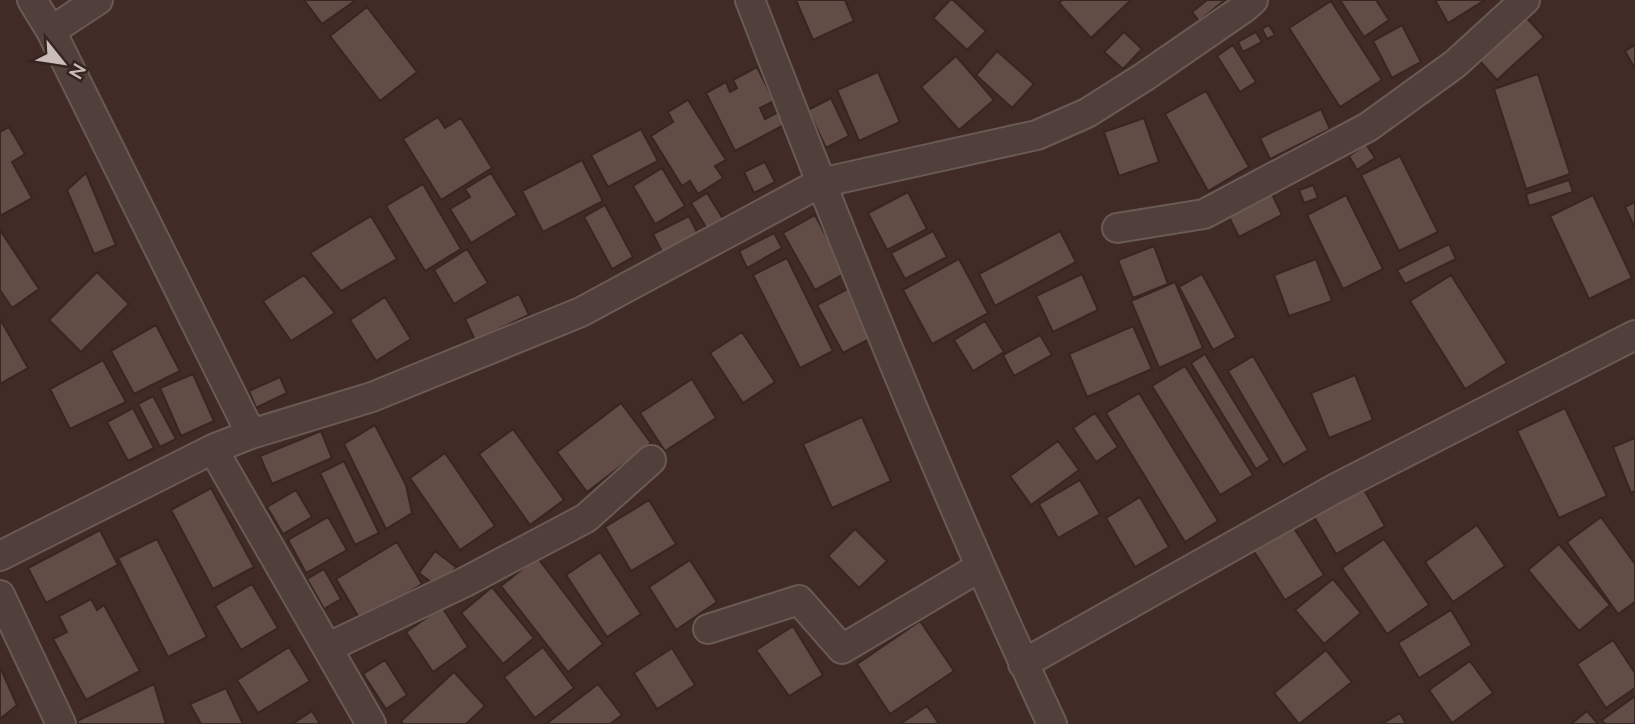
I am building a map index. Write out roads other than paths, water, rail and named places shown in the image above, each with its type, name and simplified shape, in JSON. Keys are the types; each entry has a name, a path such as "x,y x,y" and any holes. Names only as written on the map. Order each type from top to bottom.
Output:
{"street":[{"path":"32,0 51,31 251,435"},
{"path":"51,31 98,0"},
{"path":"750,0 820,183 980,567 1052,724"},
{"path":"4,547 213,449 372,397 581,312 820,183 1037,135 1087,113 1121,92 1253,0"},
{"path":"1117,228 1204,214 1368,127 1455,64 1525,0"},
{"path":"1023,664 1336,488 1635,335"},
{"path":"213,449 372,724"},
{"path":"329,648 586,519 651,460"},
{"path":"708,629 799,600 842,649 980,567"},
{"path":"0,595 61,724"}]}
